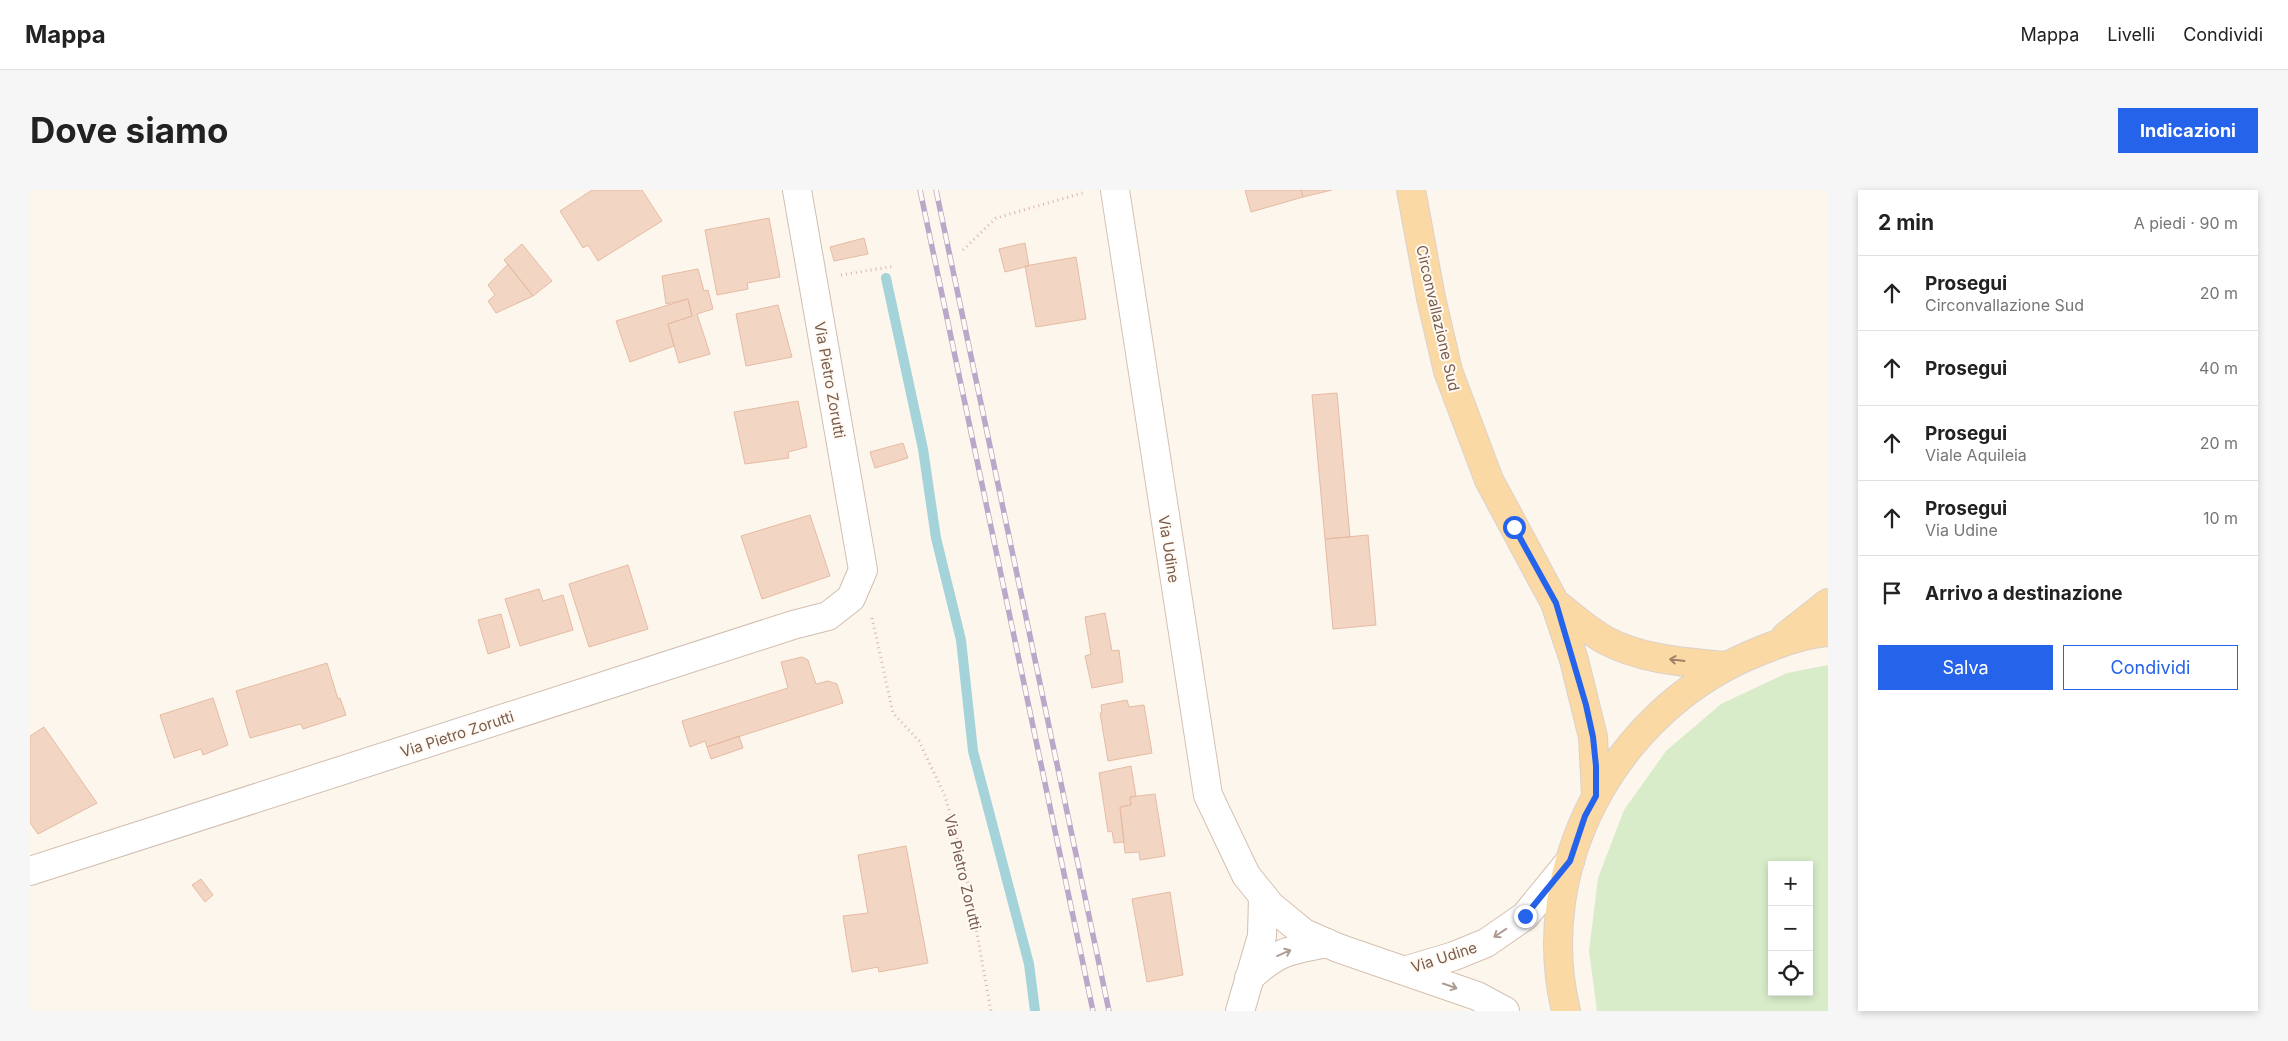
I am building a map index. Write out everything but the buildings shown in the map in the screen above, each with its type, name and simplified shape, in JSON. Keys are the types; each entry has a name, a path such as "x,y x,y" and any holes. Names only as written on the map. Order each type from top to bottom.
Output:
{"main road":[{"name":"Circonvallazione Sud","path":"1411,190 1443,353 1464,419 1489,480 1556,603"},
{"path":"1556,603 1586,628 1625,649 1658,658 1725,666"},
{"path":"1556,603 1574,660 1593,737 1596,796"},
{"path":"1774,644 1828,604"},
{"path":"1566,1011 1559,967 1559,931 1562,896 1570,861 1585,816 1621,756 1651,721 1686,691 1725,666 1774,644 1828,632"}],"street":[{"name":"Via Pietro Zorutti","path":"30,871 784,628 828,616 851,598 863,570 797,190"},
{"name":"Via Udine","path":"1114,190 1208,794 1237,858 1262,896 1304,933 1476,996 1505,1011"},
{"name":"Via Udine","path":"1404,970 1454,956 1486,943 1525,916 1570,861"},
{"path":"1240,1011 1262,936 1262,896"},
{"name":"Via Udine","path":"1249,978 1267,962 1288,950 1327,943"}],"path":[{"path":"963,250 996,218 1094,190"},
{"path":"812,280 894,266"},
{"name":"Via Pietro Zorutti","path":"872,615 882,669 893,713 919,741 945,796 964,862 991,1011"}],"green space":[{"path":"1828,665 1828,1011 1597,1011 1589,951 1598,878 1624,810 1666,751 1721,704 1787,673"}],"waterway":[{"path":"886,278 923,449 936,538 961,640 973,751 1029,964 1035,1011"}],"railway":[{"path":"920,190 1093,1011"},
{"path":"936,190 1109,1011"}],"route":[{"path":"1514,527 1556,603 1586,705 1593,737 1596,766 1596,796 1585,816 1570,861 1525,916"}]}
